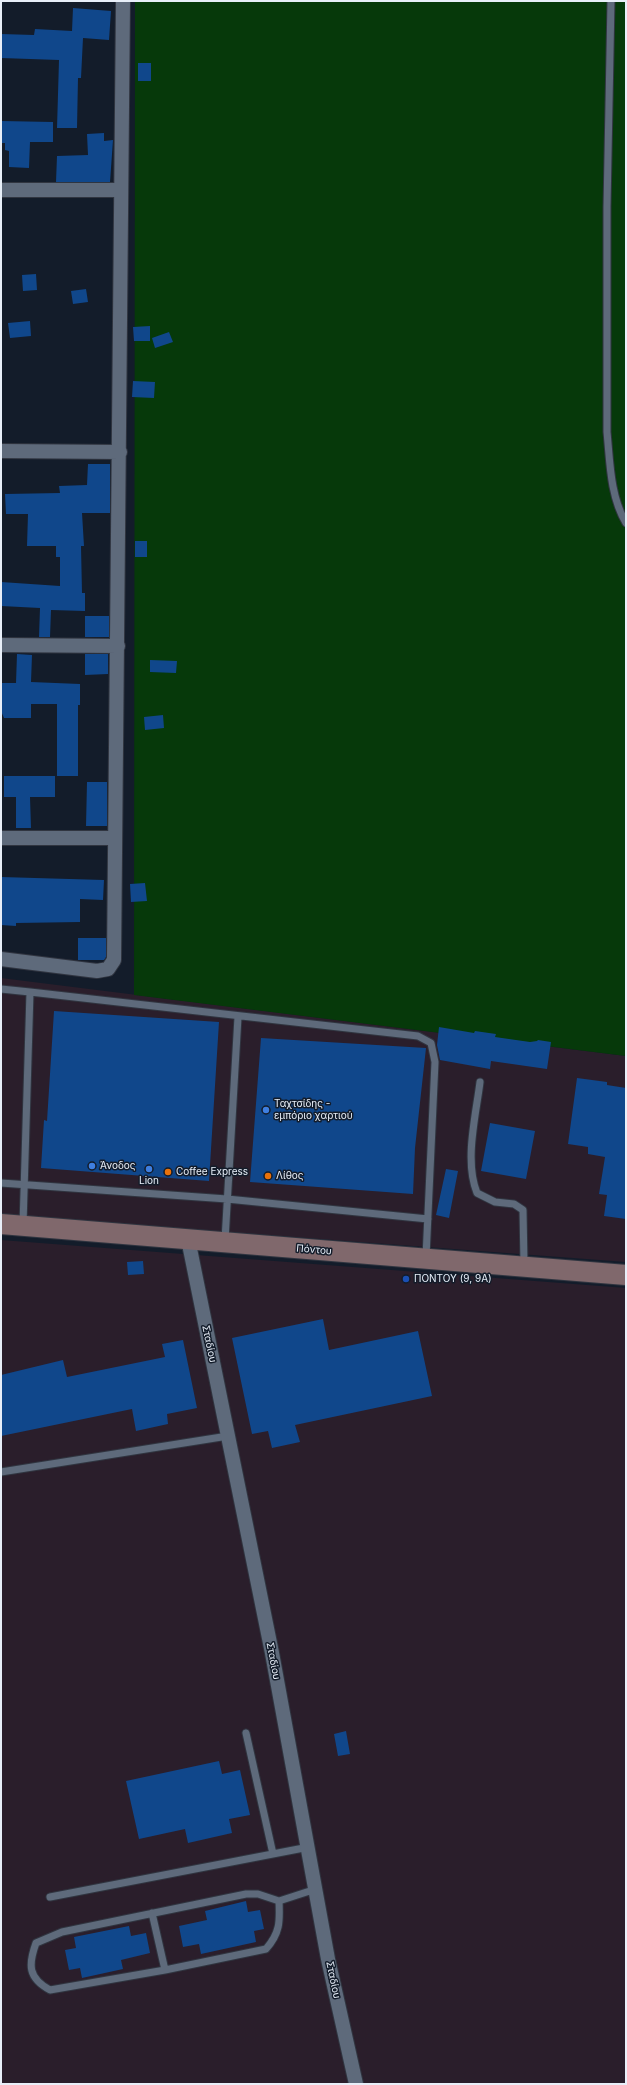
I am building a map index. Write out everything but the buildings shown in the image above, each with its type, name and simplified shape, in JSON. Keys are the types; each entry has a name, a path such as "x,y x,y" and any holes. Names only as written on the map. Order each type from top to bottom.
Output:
{"street":[{"path":"1,959 97,971 108,969 114,960 114,838 120,452 123,1"},
{"path":"1,190 121,190"},
{"path":"1,451 120,452"},
{"path":"1,645 118,646"},
{"path":"1,838 114,838"},
{"name":"Πόντου","path":"1,1224 626,1275"},
{"name":"Σταδίου","path":"188,1240 309,1847 328,1959 356,2084"}],"lane":[{"path":"611,1 607,207 607,432 610,468 616,501 626,524"},
{"path":"1,989 418,1036 431,1043 435,1062 426,1259"},
{"path":"23,1226 30,992"},
{"path":"224,1242 238,1016"},
{"path":"480,1082 470,1164 473,1185 477,1193 495,1202 514,1204 523,1210 524,1267"},
{"path":"1,1183 227,1199 428,1219"},
{"path":"1,1472 228,1436"},
{"path":"246,1733 273,1854"},
{"path":"50,1897 309,1847"},
{"path":"278,1901 280,1920 276,1938 266,1949 165,1970 50,1990 38,1984 33,1973 30,1959 36,1943 62,1932 246,1894 258,1894 278,1901 316,1889"},
{"path":"152,1913 165,1970"}],"shaded area":[{"path":"1,978 626,1056 626,1262 1,1215"},
{"path":"1,1240 626,1288 626,2084 1,2084"}],"green space":[{"path":"135,1 626,1 626,1056 134,995"}],"place":[{"name":"Ταχτσίδης - εμπόριο χαρτιού","path":"266,1110"},
{"name":"Άνοδος","path":"92,1166"},
{"name":"Lion","path":"149,1169"},
{"name":"Coffee Express","path":"168,1172"},
{"name":"Λίθος","path":"268,1176"},
{"name":"ΠΟΝΤΟΥ (9, 9Α)","path":"406,1279"}]}
